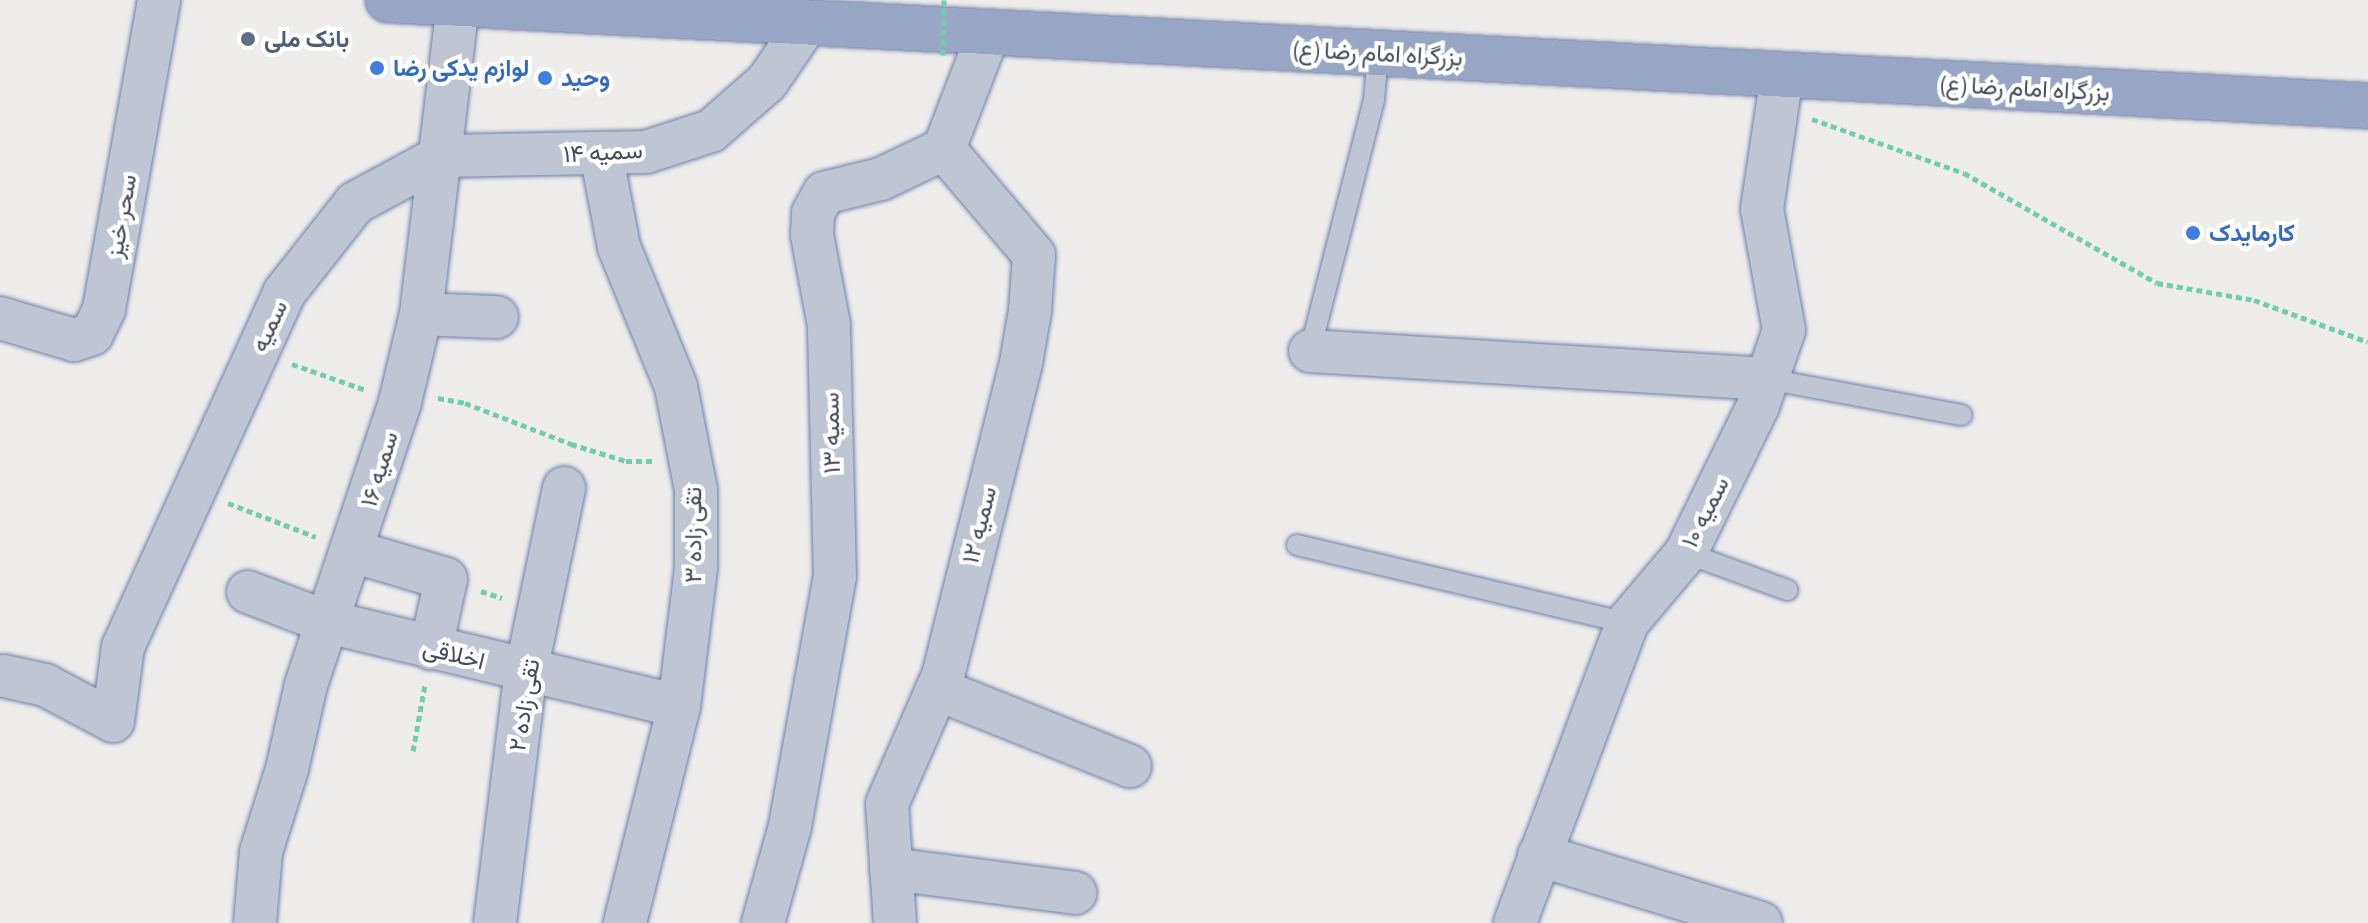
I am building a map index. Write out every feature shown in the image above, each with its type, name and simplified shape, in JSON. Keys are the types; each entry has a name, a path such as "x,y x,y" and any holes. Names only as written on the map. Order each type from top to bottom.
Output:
{"highway":[{"name":"بزرگراه امام رضا (ع)","path":"388,0 510,3 1378,53 1780,89 2368,106"}],"street":[{"name":"سحر خیز","path":"0,318 74,340 92,334 104,309 159,0"},
{"name":"سمیه ۱۶","path":"255,923 261,852 287,769 324,621 352,551 401,396 421,314 458,4"},
{"name":"سمیه ۱۴","path":"442,156 646,152 711,131 767,82 808,22"},
{"path":"944,149 989,32"},
{"name":"سمیه ۱۰","path":"1515,923 1627,623 1686,553 1758,406 1784,330 1762,209 1780,89"},
{"name":"سمیه ۱۲","path":"895,923 887,804 937,689 1021,363 1030,311 1034,255 944,149"},
{"name":"سمیه ۱۳","path":"763,923 790,826 835,577 829,325 812,235 813,213 824,193 881,179 944,149"},
{"name":"تقی زاده ۳","path":"601,153 619,247 676,387 696,490 696,568 679,706 625,923"},
{"name":"سمیه","path":"4,676 45,685 113,721 123,647 284,293 355,203 442,156"},
{"path":"421,314 497,317"},
{"path":"1310,351 1767,379"},
{"name":"تقی زاده ۲","path":"495,923 526,672 564,488"},
{"path":"352,551 446,579 431,648"},
{"name":"اخلاقی","path":"248,592 324,621 526,672 679,706"},
{"path":"937,689 1130,766"},
{"path":"1539,855 1761,923"},
{"path":"891,869 1075,893"}],"lane":[{"path":"1310,351 1374,100 1378,53"},
{"path":"1767,379 1962,415"},
{"path":"1297,545 1627,623"},
{"path":"1686,553 1787,590"}],"path":[{"path":"943,55 944,0"},
{"path":"1780,89 1964,173 2157,283 2254,300 2368,342"},
{"path":"257,351 401,396 465,403 571,444 626,461 690,461"},
{"path":"193,490 352,551"},
{"path":"446,579 541,611"},
{"path":"413,751 431,648"}],"place":[{"name":"بانک ملی","path":"248,39"},
{"name":"لوازم یدکی رضا","path":"377,68"},
{"name":"وحید","path":"545,78"},
{"name":"کارمایدک","path":"2193,233"}]}
